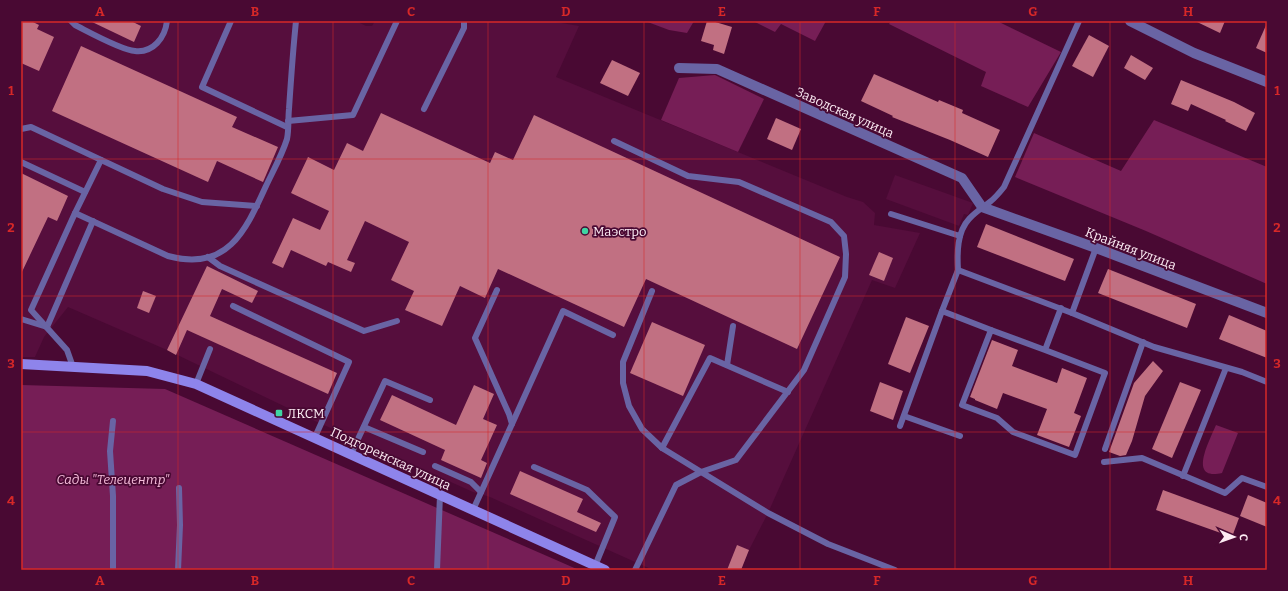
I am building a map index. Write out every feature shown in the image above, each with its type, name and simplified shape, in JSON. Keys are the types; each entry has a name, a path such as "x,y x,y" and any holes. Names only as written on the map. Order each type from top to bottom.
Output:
{"street":[{"path":"1130,21 1194,53 1267,82"},
{"name":"Заводская улица","path":"679,68 717,69 962,178 984,208"},
{"name":"Крайняя улица","path":"984,208 1096,248 1267,313"},
{"name":"Подгоренская улица","path":"21,364 147,371 196,384 316,437 600,568"}],"lane":[{"path":"71,21 75,25 125,49 135,51 145,50 154,46 162,38 166,29 167,21"},
{"path":"232,21 202,87 287,124 353,114 397,21"},
{"path":"75,213 168,256 182,260 194,260 208,257 223,251 233,244 243,232 257,206 287,138 296,21"},
{"path":"424,109 464,28 464,21"},
{"path":"900,426 958,270 957,253 960,236 968,220 992,201 1004,187 1079,21"},
{"path":"21,130 31,128 163,189 202,202 257,206"},
{"path":"614,141 688,176 739,182 831,222 844,236 846,254 845,277 804,370 736,460 701,472 676,485 635,570"},
{"path":"73,367 67,350 31,310 101,160"},
{"path":"21,162 85,192"},
{"path":"891,214 960,236"},
{"path":"46,327 93,221"},
{"path":"1072,313 1096,248"},
{"path":"208,257 220,266 364,331 397,321"},
{"path":"958,270 1061,308 1154,347 1242,372 1267,382"},
{"path":"497,290 475,338 512,424"},
{"path":"652,291 623,362 623,383 629,406 642,429 662,448 768,513 828,544 895,570"},
{"path":"232,306 349,362 316,437"},
{"path":"1045,350 1061,308"},
{"path":"473,510 563,310 613,335"},
{"path":"942,311 1104,373 1075,455 1013,432 997,418 962,405 991,330"},
{"path":"21,320 46,327"},
{"path":"727,365 733,326"},
{"path":"1105,448 1142,342"},
{"path":"196,384 210,349"},
{"path":"662,448 710,358 788,392"},
{"path":"1183,476 1226,368"},
{"path":"351,454 385,381 430,400"},
{"path":"904,416 960,436"},
{"path":"114,422 110,451 113,496 114,570"},
{"path":"364,426 423,452"},
{"path":"1104,462 1142,458 1225,493 1242,478 1267,487"},
{"path":"435,466 471,482 481,492"},
{"path":"534,467 587,490 615,518 600,568"},
{"path":"178,570 180,525 179,488"},
{"path":"437,570 440,495"}],"shaded area":[{"path":"21,21 356,21 366,26 372,26 375,21 550,21 579,26 556,77 847,197 863,202 875,213 874,225 920,233 895,288 872,280 741,570 653,570 490,497 473,492 315,421 167,350 68,307 44,337 35,357 21,357"},
{"path":"895,175 973,203 968,215 964,214 959,226 886,199"}],"green space":[{"path":"645,21 694,21 687,33 669,30"},
{"path":"753,21 826,21 815,41 781,24 775,32"},
{"path":"891,21 997,21 1061,52 1028,107 981,86 986,72 889,24"},
{"path":"715,75 764,99 738,152 661,120 679,78"},
{"path":"1154,120 1267,167 1267,284 1146,231 1015,177 1034,133 1121,171"},
{"name":"Сады \"Телецентр\"","path":"21,385 165,389 579,570 21,570"},
{"path":"1216,425 1238,433 1222,473 1211,474 1205,471 1203,465 1206,449"}],"building":[{"path":"21,21 31,21 39,25 37,29 54,37 39,71 21,63"},
{"path":"90,21 131,21 141,26 134,42"},
{"path":"707,21 732,27 724,54 713,50 714,45 701,41"},
{"path":"1195,21 1225,21 1220,33"},
{"path":"1267,23 1267,53 1256,48"},
{"path":"1089,35 1109,46 1093,77 1072,66"},
{"path":"81,46 237,117 232,127 278,147 263,182 217,161 208,182 52,111"},
{"path":"1131,55 1153,68 1145,80 1124,68"},
{"path":"612,60 640,73 628,96 600,83"},
{"path":"874,74 938,102 939,100 963,110 962,113 1000,130 988,157 892,117 893,116 861,101"},
{"path":"1181,80 1234,102 1255,113 1246,131 1191,104 1188,111 1171,104"},
{"name":"Маэстро","path":"381,113 490,163 495,152 513,160 534,115 840,257 797,349 646,279 624,327 498,269 485,298 460,286 442,326 405,310 414,291 391,280 409,242 365,221 347,260 355,263 351,272 328,262 326,266 291,250 283,268 272,263 293,218 320,230 329,211 291,193 308,157 334,170 347,143 363,151"},
{"path":"776,118 801,129 792,150 767,139"},
{"path":"21,173 68,196 57,221 48,217 21,274"},
{"path":"986,224 1074,259 1065,281 977,247"},
{"path":"879,252 893,258 884,281 869,275"},
{"path":"207,266 258,291 252,303 222,289 210,316 337,373 328,394 187,330 176,355 167,350"},
{"path":"1108,269 1196,304 1187,328 1098,293"},
{"path":"143,291 156,296 149,313 137,308"},
{"path":"1229,315 1267,331 1267,358 1219,339"},
{"path":"906,317 929,326 910,373 888,364"},
{"path":"652,322 705,345 683,396 630,373"},
{"path":"992,340 1018,350 1012,366 1057,383 1062,368 1087,378 1074,413 1081,416 1069,447 1037,435 1047,409 1003,393 997,409 970,397"},
{"path":"1153,361 1163,371 1145,396 1132,441 1126,455 1120,456 1109,452 1134,383"},
{"path":"880,382 903,391 893,420 870,411"},
{"path":"1180,382 1201,390 1172,458 1152,449"},
{"path":"474,385 494,394 483,419 497,425 481,460 487,463 481,478 441,460 445,450 380,420 392,395 456,425"},
{"path":"520,471 583,499 577,512 601,523 596,532 510,494"},
{"path":"1163,490 1239,518 1232,537 1156,510"},
{"path":"1248,495 1267,503 1267,527 1240,516"},
{"path":"737,545 749,550 741,570 727,570"}],"place":[{"name":"Маэстро","path":"585,231"},
{"name":"ЛКСМ","path":"279,413"}]}
